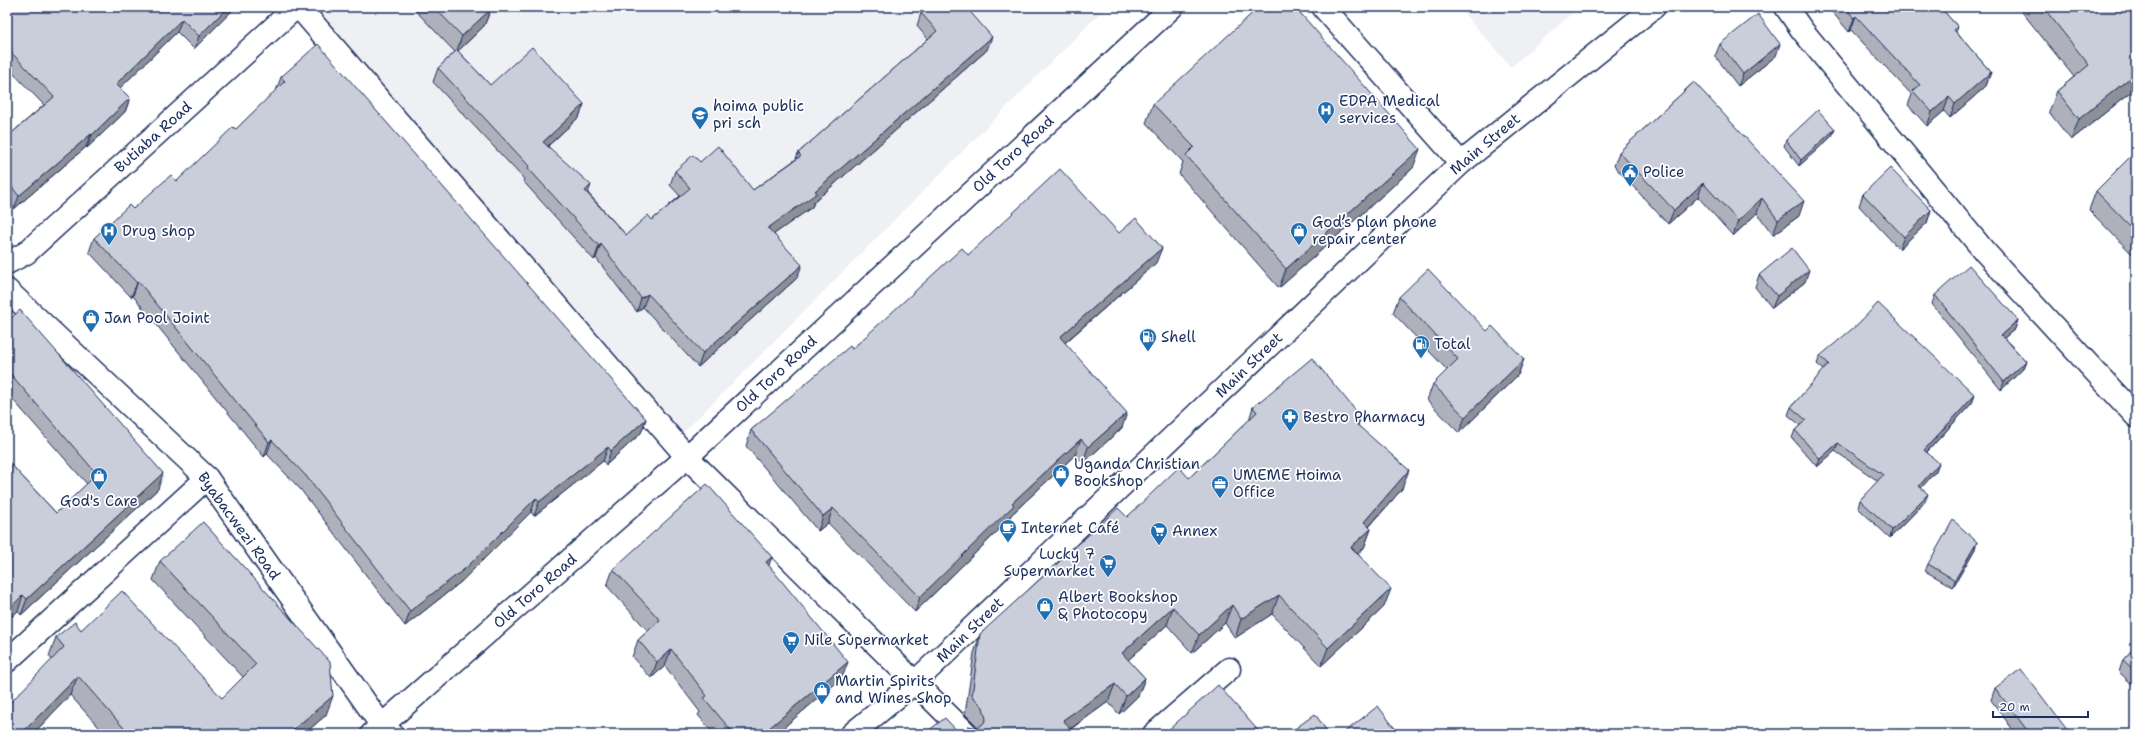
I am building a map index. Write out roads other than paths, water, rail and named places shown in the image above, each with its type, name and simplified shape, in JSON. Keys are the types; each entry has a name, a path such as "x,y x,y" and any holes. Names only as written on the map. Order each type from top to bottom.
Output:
{"street":[{"name":"Butiaba Road","path":"7,263 26,253 298,7"},
{"path":"298,7 687,457 967,734"},
{"name":"Old Toro Road","path":"382,731 687,457 1172,7"},
{"path":"1322,7 1461,163"},
{"name":"Main Street","path":"852,734 915,682 1461,163 1654,7"},
{"path":"1786,7 1802,30 1984,252 2136,416"},
{"name":"Byabacwezi Road","path":"7,290 207,478 382,731"},
{"path":"7,661 207,478"},
{"path":"1154,734 1229,669"}],"place":[{"name":"EDPA Medical services","path":"1326,125"},
{"name":"hoima public pri sch","path":"700,130"},
{"name":"Police","path":"1630,187"},
{"name":"Drug shop","path":"109,246"},
{"name":"God’s plan phone repair center","path":"1299,246"},
{"name":"Jan Pool Joint","path":"91,333"},
{"name":"Shell","path":"1148,352"},
{"name":"Total","path":"1421,359"},
{"name":"Bestro Pharmacy","path":"1290,432"},
{"name":"Uganda Christian Bookshop","path":"1061,488"},
{"name":"God's Care","path":"99,491"},
{"name":"UMEME Hoima Office","path":"1220,499"},
{"name":"Internet Café","path":"1008,543"},
{"name":"Annex","path":"1159,546"},
{"name":"Lucky 7 Supermarket","path":"1108,578"},
{"name":"Albert Bookshop & Photocopy","path":"1045,621"},
{"name":"Nile Supermarket","path":"791,655"},
{"name":"Martin Spirits and Wines Shop","path":"822,705"}]}
